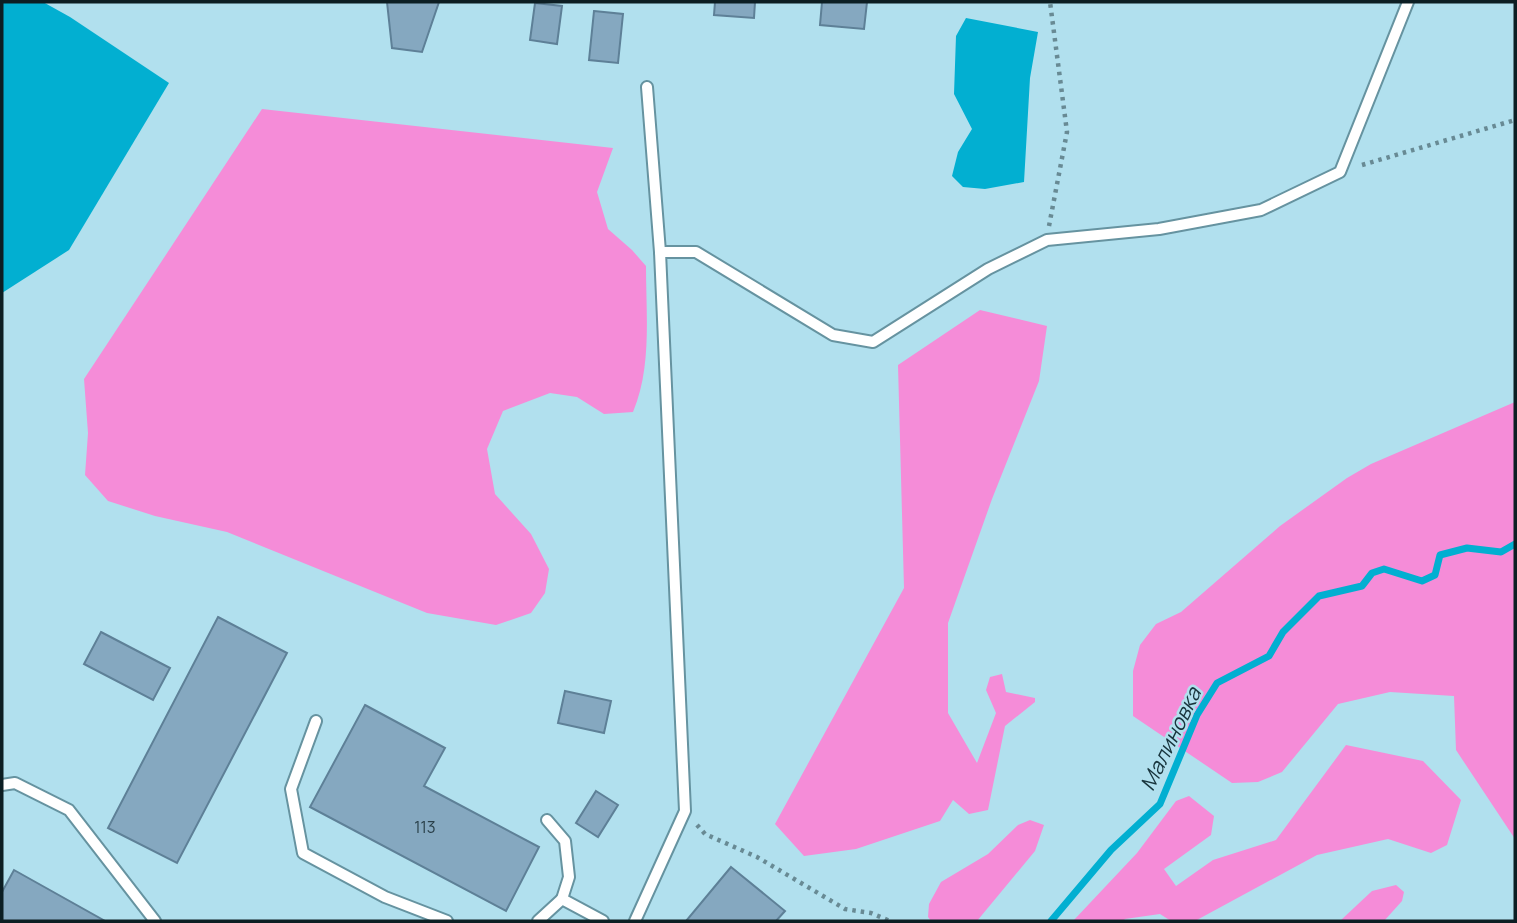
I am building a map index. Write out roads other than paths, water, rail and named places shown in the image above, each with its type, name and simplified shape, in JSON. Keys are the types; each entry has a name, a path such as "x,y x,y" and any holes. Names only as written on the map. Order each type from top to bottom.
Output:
{"lane":[{"path":"660,252 695,252 833,335 873,342 988,269 1047,240 1159,229 1261,210 1340,172 1408,2"},
{"path":"635,921 685,811 660,252 647,87"},
{"path":"316,721 291,789 303,853 385,897 447,921"},
{"path":"2,785 15,783 69,810 155,921"},
{"path":"538,921 562,899 569,877 565,841 547,820"},
{"path":"562,899 603,921"}],"water":[{"path":"2,2 43,2 169,83 69,250 2,293"},
{"path":"966,18 1038,32 1030,78 1024,182 985,189 963,187 952,176 958,152 972,129 954,94 956,36"}],"waterway":[{"name":"Малиновка","path":"1051,921 1111,850 1160,804 1197,715 1217,683 1269,656 1283,632 1319,596 1362,586 1372,573 1384,569 1422,581 1435,575 1440,555 1467,548 1501,552 1515,544"}]}
